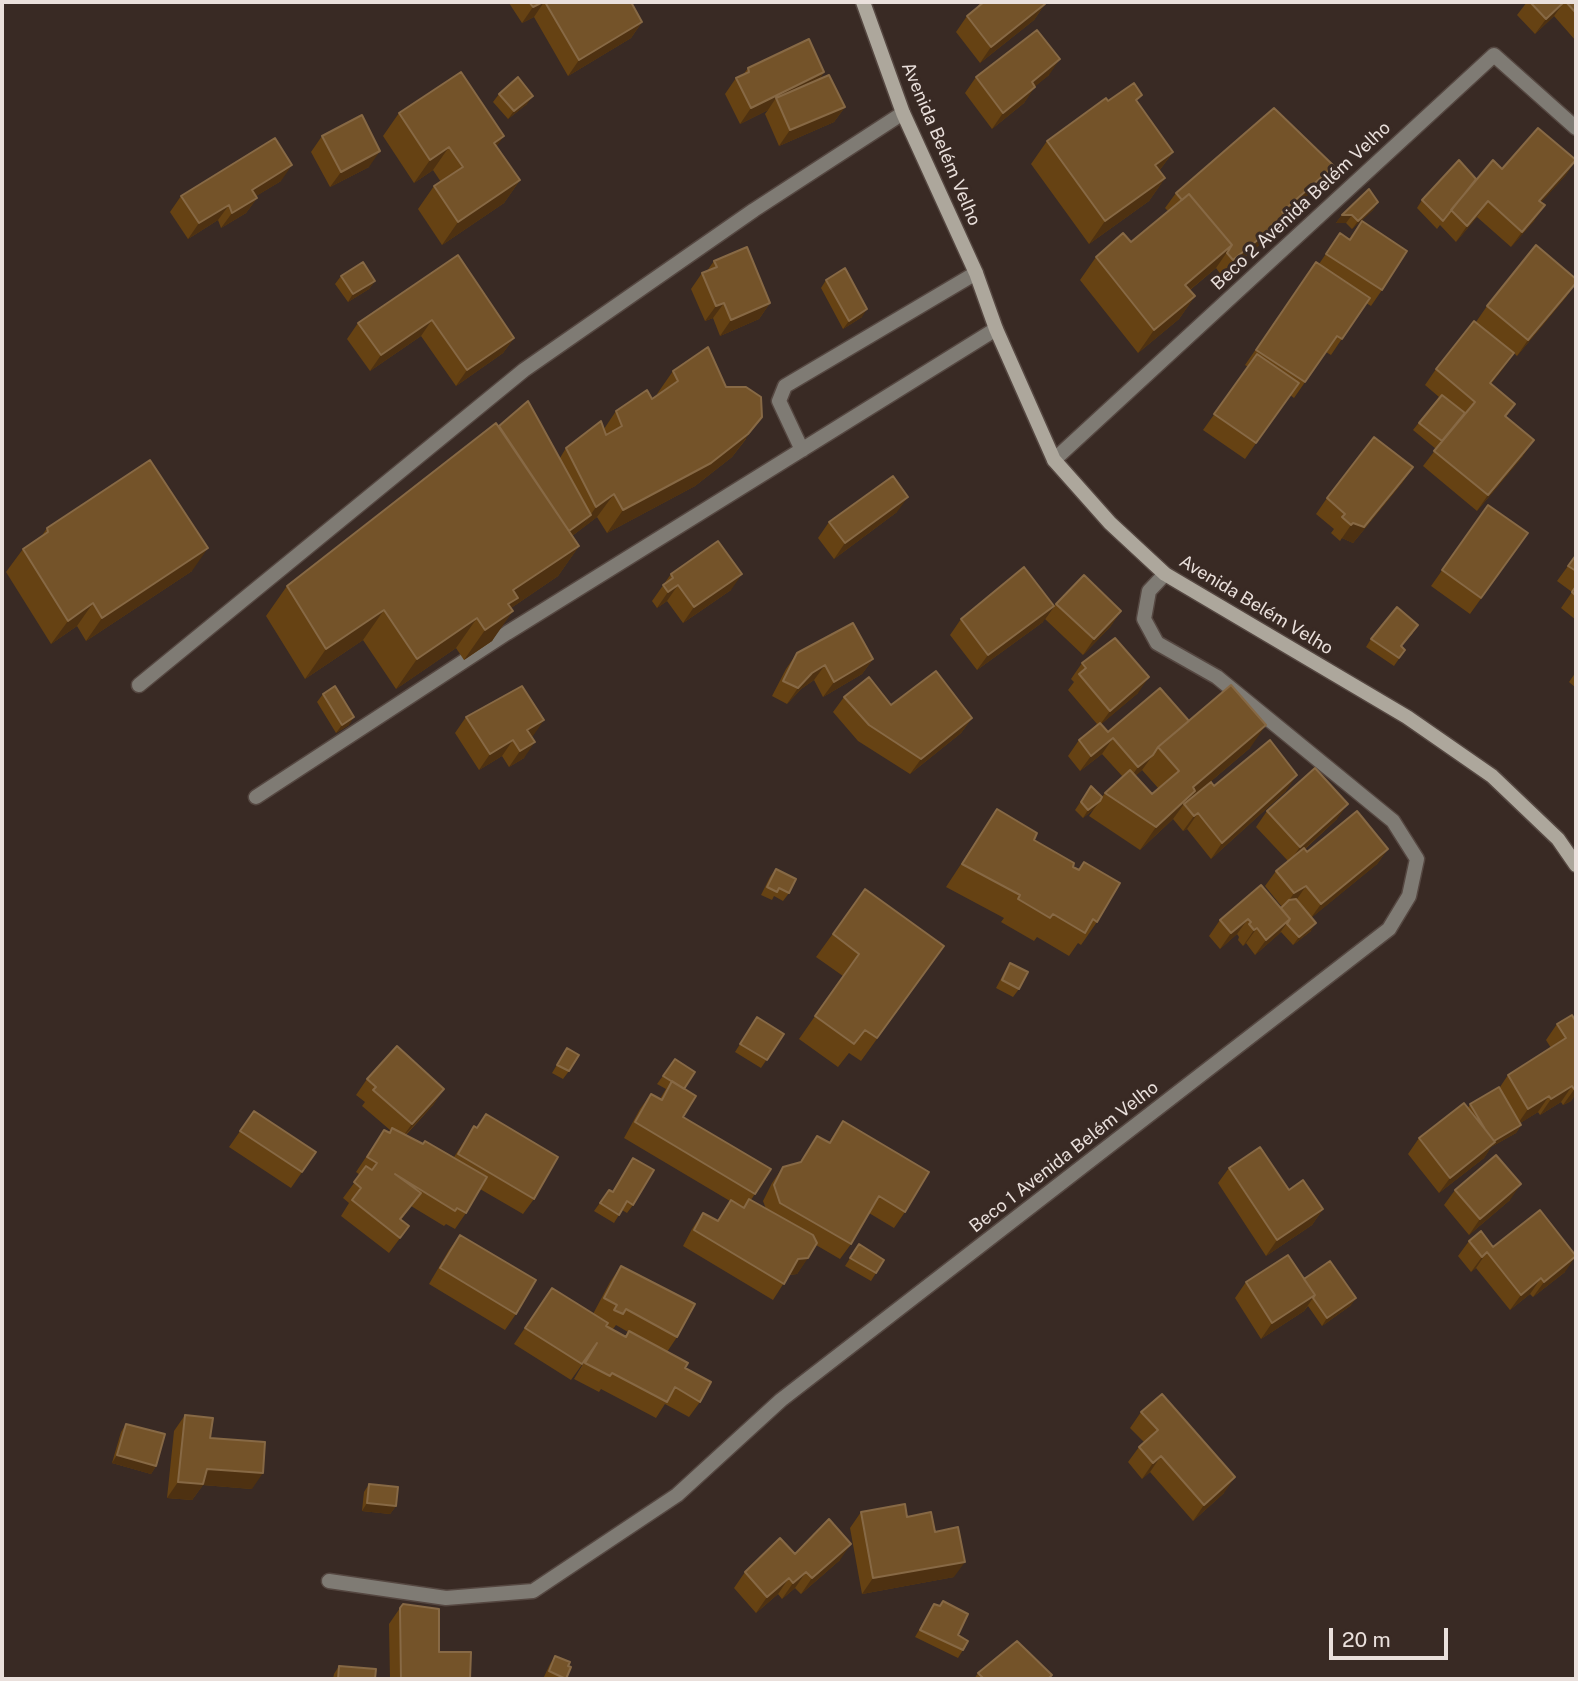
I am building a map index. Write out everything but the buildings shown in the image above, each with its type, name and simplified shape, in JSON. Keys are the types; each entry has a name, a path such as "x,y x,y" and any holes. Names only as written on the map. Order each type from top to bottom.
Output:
{"main road":[{"name":"Avenida Belém Velho","path":"863,2 903,113 976,273 996,329 1054,460 1110,523 1165,574 1408,717 1492,776 1558,839 1576,865"}],"street":[{"name":"Beco 2 Avenida Belém Velho","path":"1054,460 1494,55 1576,128"},
{"path":"139,685 524,370 754,210 903,113"},
{"path":"802,450 779,401 785,386 976,273"},
{"path":"256,797 507,632 996,329"},
{"name":"Beco 1 Avenida Belém Velho","path":"328,1581 446,1598 533,1591 677,1495 781,1400 1389,929 1409,896 1417,859 1394,821 1217,677 1157,643 1144,619 1149,591 1165,574"}]}
